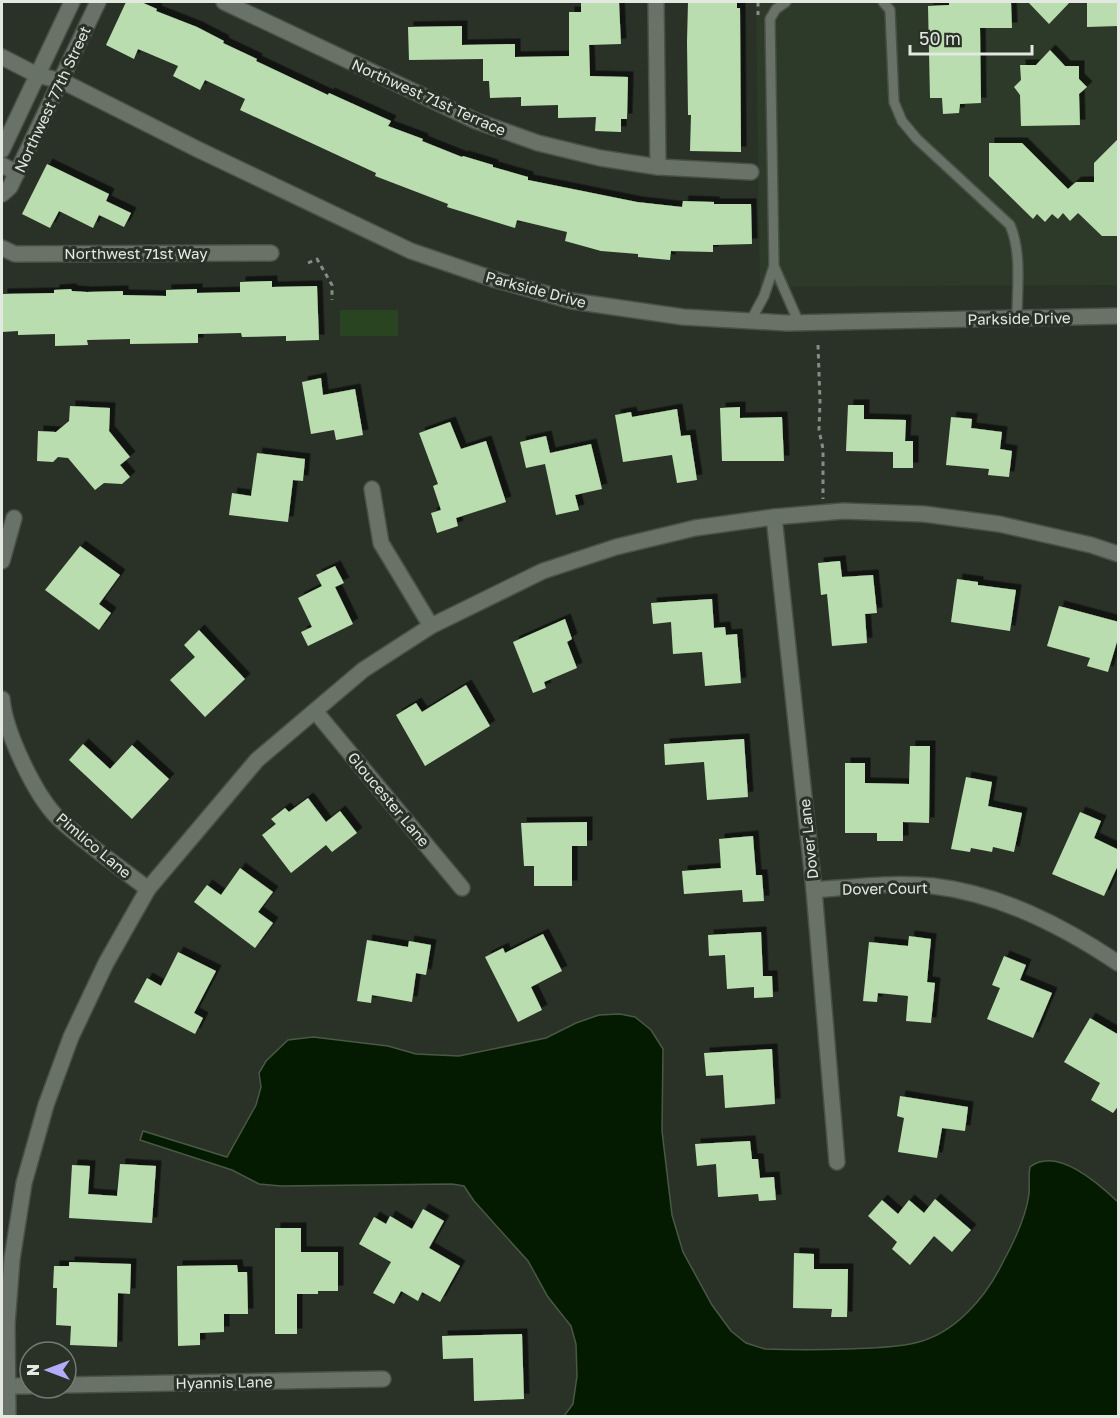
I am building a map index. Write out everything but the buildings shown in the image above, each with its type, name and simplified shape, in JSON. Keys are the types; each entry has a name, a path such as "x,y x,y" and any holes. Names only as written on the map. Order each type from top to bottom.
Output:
{"street":[{"name":"Northwest 77th Street","path":"2,150 72,2"},
{"name":"Northwest 77th Street","path":"2,194 10,187 99,2"},
{"name":"Northwest 71st Terrace","path":"224,2 476,121 538,143 600,158 658,167 751,172"},
{"path":"656,2 658,167"},
{"name":"Parkside Drive","path":"2,57 37,75 62,81 411,252 493,279 572,301 683,316 750,322 1119,316"},
{"path":"2,165 17,173"},
{"name":"Northwest 71st Way","path":"2,248 15,254 272,253"},
{"path":"372,489 381,543 431,626"},
{"path":"8,1416 7,1324 12,1259 24,1183 43,1116 71,1037 106,963 148,889 257,760 363,670 431,626 543,571 616,547 695,528 823,513 924,514 999,524 1091,545 1119,554"},
{"name":"Dover Lane","path":"774,517 814,890 837,1162"},
{"path":"2,561 14,518"},
{"name":"Pimlico Lane","path":"2,699 14,743 34,784 57,816 148,889"},
{"name":"Gloucester Lane","path":"315,711 462,888"},
{"name":"Dover Court","path":"814,890 881,885 933,886 985,897 1045,919 1119,963"},
{"name":"Hyannis Lane","path":"78,1385 383,1379"},
{"path":"7,1386 18,1386"}],"lane":[{"path":"750,322 764,296 774,266 770,20 776,9 786,2"},
{"path":"883,2 890,10 894,102 902,121 917,139 1010,225 1015,236 1017,318"},
{"path":"774,266 799,323"}],"path":[{"path":"308,263 317,259 332,285 332,300"},
{"path":"818,345 819,430 823,449 823,513"}],"shaded area":[{"path":"756,2 1118,2 1118,285 760,287"},
{"path":"340,310 398,310 398,336 340,336"},
{"path":"620,1014 635,1017 651,1030 663,1049 662,1131 672,1215 683,1252 712,1305 731,1331 746,1343 765,1349 806,1350 898,1346 930,1338 956,1323 988,1288 1007,1254 1025,1212 1029,1194 1030,1167 1041,1162 1052,1161 1065,1164 1089,1177 1118,1202 1118,1416 564,1416 573,1404 577,1376 576,1344 571,1326 548,1297 528,1261 474,1201 464,1186 452,1184 281,1186 259,1184 232,1170 140,1140 143,1131 227,1157 256,1105 261,1087 259,1073 266,1061 288,1040 313,1037 388,1046 416,1054 459,1056 546,1038 576,1023 599,1015"}]}
